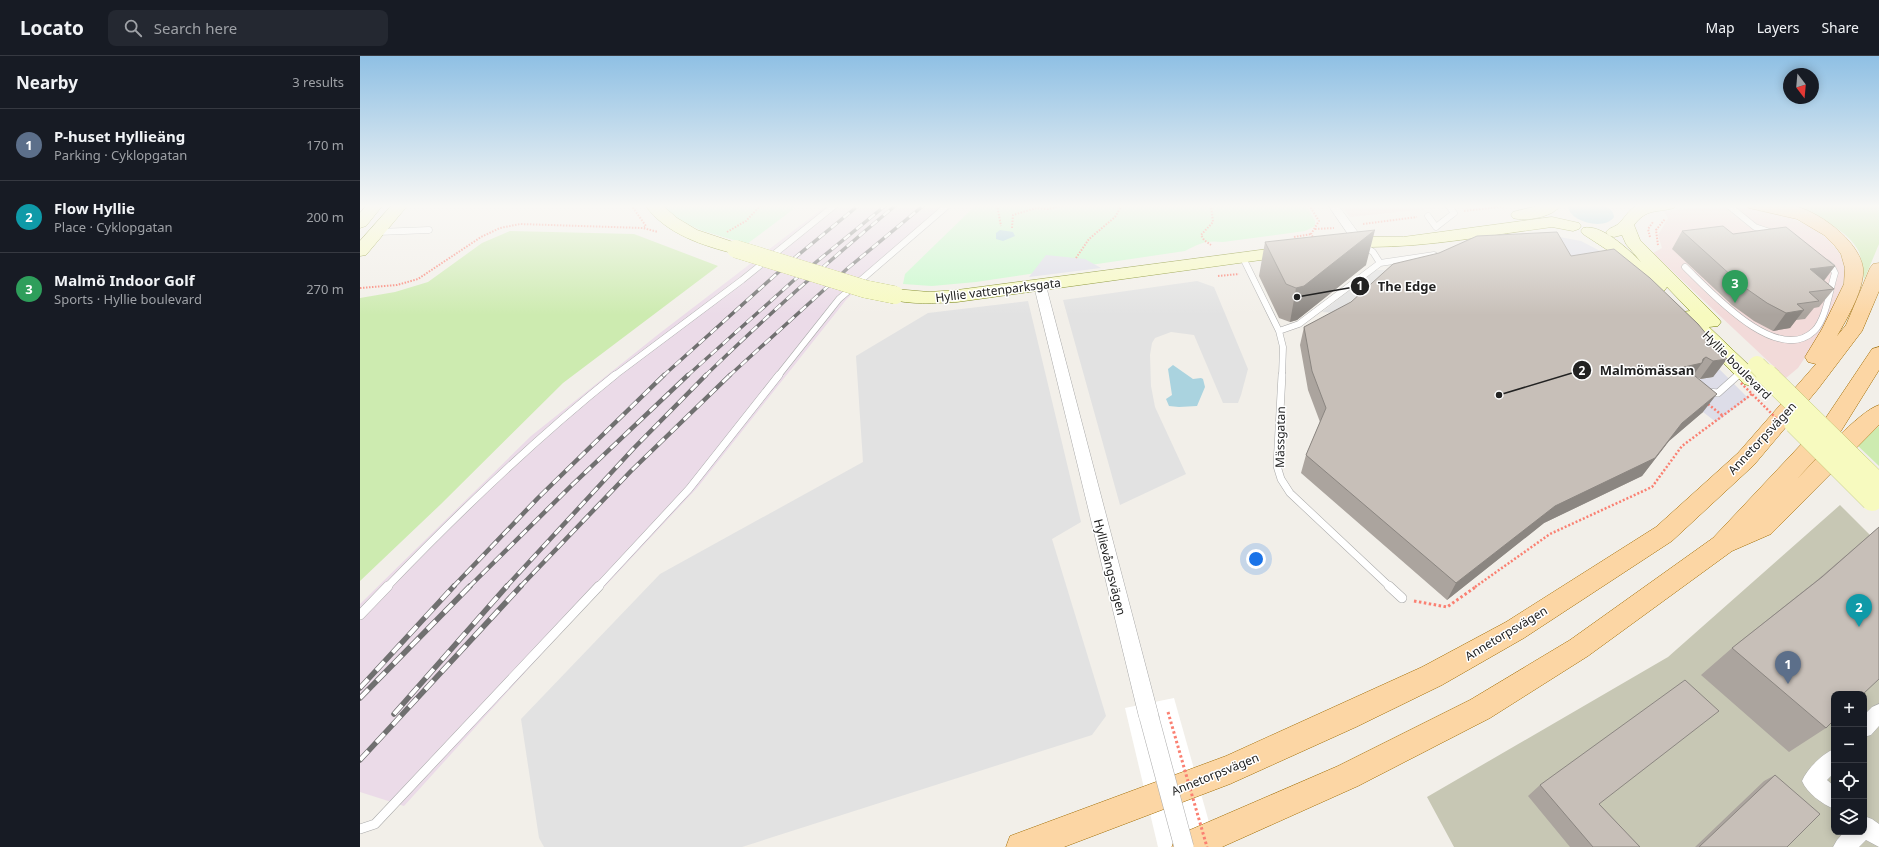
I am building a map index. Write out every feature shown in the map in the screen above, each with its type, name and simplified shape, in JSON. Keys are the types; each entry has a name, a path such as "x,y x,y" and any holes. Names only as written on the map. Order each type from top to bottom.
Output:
{"main road":[{"path":"1746,459 1832,332 1853,284 1854,271 1847,249 1841,242"},
{"name":"Annetorpsvägen","path":"1020,847 1121,811 1230,769 1346,717 1432,676 1515,630 1664,534 1746,459 1811,384 1855,327 1879,268"},
{"path":"1187,847 1348,776 1480,709 1579,648 1722,545 1833,425 1879,354"},
{"path":"1722,545 1763,527 1863,427 1879,413"}],"street":[{"path":"360,251 368,242"},
{"name":"Hyllie vattenparksgata","path":"714,242 865,288 895,295 929,298 1040,286 1359,242 1404,242"},
{"name":"Hyllie boulevard","path":"1606,242 1618,248 1877,497"},
{"name":"Hyllie boulevard","path":"1633,242 1751,377"},
{"name":"Hyllievångsvägen","path":"1040,286 1149,717 1184,847"},
{"path":"1865,727 1879,713"},
{"path":"1831,762 1812,781 1831,797"},
{"path":"1844,847 1859,835"}],"lane":[{"path":"360,615 414,559 524,453 559,422 620,371 789,242"},
{"path":"360,829 374,824 390,808 689,489 839,299 905,242"},
{"path":"1359,242 1373,252 1380,263"},
{"path":"1279,331 1299,324 1380,263 1441,254"},
{"name":"Mässgatan","path":"1243,258 1279,331 1283,347 1277,466 1281,479 1290,493 1402,598"},
{"path":"1685,267 1744,322 1763,333 1780,340 1792,340 1804,338 1814,330 1826,304 1830,284 1835,274 1832,267 1821,259"},
{"path":"1700,386 1710,393 1718,393 1751,377"}],"path":[{"path":"360,288 402,284 418,278 432,271 472,242"},
{"path":"1076,258 1086,242"},
{"path":"1207,242 1211,245"},
{"path":"1312,242 1312,248"},
{"path":"1402,598 1447,607 1550,534 1652,487 1682,446 1723,416 1751,377"},
{"path":"1705,401 1723,416"},
{"path":"1168,712 1207,847"}],"shaded area":[{"path":"779,242 910,242 870,276 846,300 697,488 550,645 404,806 360,792 360,604 531,436 660,333"},
{"path":"1559,242 1583,242 1604,253 1748,398 1716,422 1703,412","holes":["1605,267 1713,377 1694,380"]},
{"path":"1660,242 1830,242 1841,255 1845,271 1843,285 1824,329 1798,368 1786,378 1653,253 1662,248"},
{"path":"1046,255 1085,259 1101,268 1029,277"},
{"path":"1375,270 1390,270 1336,313 1322,312"},
{"path":"1197,281 1214,287 1248,369 1241,395 1238,403 1223,403 1194,335 1171,332 1155,338 1152,343 1150,355 1151,386 1155,407 1186,474 1120,505 1063,300"},
{"path":"1028,301 1081,522 1052,539 1106,716 1092,735 742,847 544,847 539,838 521,719 660,574 863,462 856,356 928,313"},
{"path":"1840,505 1879,544 1879,847 1454,847 1427,797 1668,657"}],"green space":[{"path":"655,242 718,266 563,383 441,504 360,581 360,298 395,292 428,282 482,243"},
{"path":"740,242 750,242 747,244"},
{"path":"938,242 1207,242 1199,244 1185,251 976,282 932,286 903,284 905,274"},
{"path":"1852,242 1879,242 1864,280 1860,255"},
{"path":"1879,426 1879,466 1857,445"}],"water":[{"path":"1173,365 1193,379 1203,379 1205,387 1197,406 1169,406 1166,399 1172,395 1168,369"}],"pier":[{"path":"1174,698 1216,847 1158,847 1125,708"}],"building":[{"path":"1265,242 1360,242 1304,286 1296,288 1286,284"},
{"path":"1464,242 1563,242 1571,256 1614,249 1650,278 1698,324 1727,359 1713,361 1706,357 1703,359 1702,363 1684,367 1717,394 1682,423 1655,458 1555,506 1456,583 1306,455 1326,408 1312,371 1304,327 1351,302 1393,264 1439,253"},
{"path":"1694,242 1805,242 1835,266 1810,269 1834,289 1809,292 1819,301 1797,304 1804,310 1786,313 1767,303 1744,287"},
{"path":"1879,527 1879,679 1866,691 1831,691 1831,723 1826,728 1732,648 1822,577"},
{"path":"1685,680 1719,711 1599,804 1640,847 1593,847 1540,785"},
{"path":"1775,775 1820,814 1787,847 1699,847"}],"railway":[{"path":"663,376 814,242"},
{"path":"687,376 793,281 841,242"},
{"path":"705,376 751,332 852,242"},
{"path":"729,376 848,268 879,242"},
{"path":"453,587 538,498 664,375"},
{"path":"470,586 572,485 688,375"},
{"path":"520,587 631,471 730,375"},
{"path":"506,587 634,448 705,376"},
{"path":"360,688 454,586"},
{"path":"360,698 470,586"},
{"path":"394,714 507,586"},
{"path":"360,760 521,586"}],"place":[{"name":"The Edge","path":"1297,297"},
{"name":"Malmö Indoor Golf","path":"1735,303"},
{"name":"Malmömässan","path":"1499,395"},
{"name":"Flow Hyllie","path":"1859,627"},
{"name":"P-huset Hyllieäng","path":"1788,684"}]}
